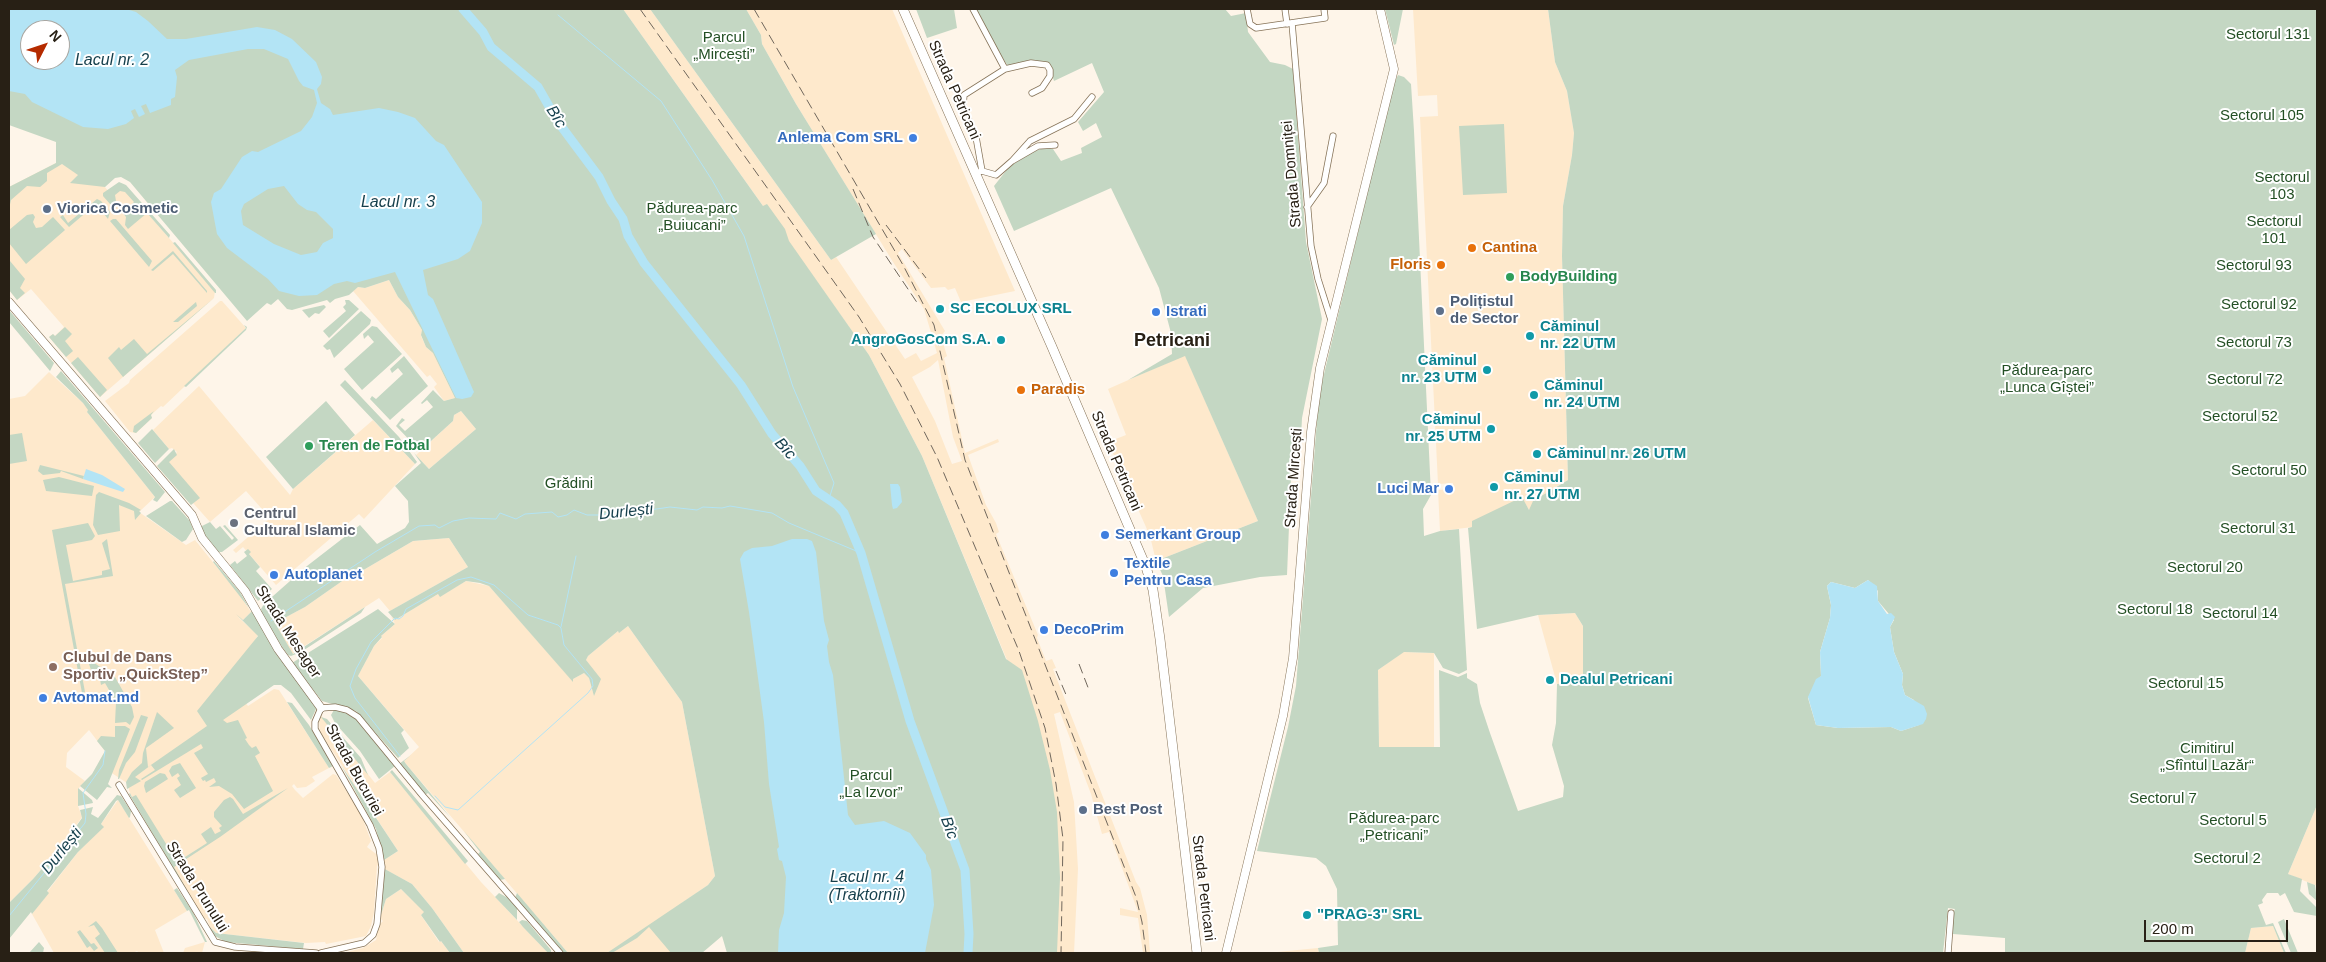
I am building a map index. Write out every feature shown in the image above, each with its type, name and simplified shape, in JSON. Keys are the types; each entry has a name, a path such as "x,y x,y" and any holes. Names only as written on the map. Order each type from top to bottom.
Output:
{"main road":[{"name":"Strada Mircești","path":"1226,953 1281,724 1293,658 1311,432 1317,384 1331,320 1394,69 1380,9"},
{"name":"Strada Petricani","path":"906,11 979,173 1130,527 1153,590 1170,710 1197,953"},
{"name":"Strada Mesager","path":"9,302 192,515 202,538 245,592 278,649 321,708"}],"street":[{"path":"973,9 1005,69"},
{"path":"1247,9 1249,20 1254,28 1325,18 1324,9"},
{"name":"Strada Domniței","path":"1285,9 1290,24 1312,254 1331,320"},
{"path":"1032,93 1042,88 1050,76 1050,70 1047,66 1031,63 1005,69 964,95 963,106 976,137 979,173 996,175 1034,138 1072,120 1092,97"},
{"path":"1307,206 1324,183 1333,136"},
{"path":"1012,161 1038,146 1055,145"},
{"path":"321,708 342,708 358,717 423,796 560,953"},
{"name":"Strada Bucuriei","path":"320,953 364,943 374,935 377,924 382,867 379,848 370,824 314,726 321,708"},
{"name":"Strada Prunului","path":"119,785 215,942 236,947 316,953"},
{"path":"1948,953 1951,913"}],"shaded area":[{"path":"623,9 650,9 831,260 836,257 905,359 916,353 921,361 937,353 924,309 796,104 762,44 761,35 746,9 892,9 1015,291 961,302 955,288 948,290 945,287 931,288 902,249 898,253 945,331 941,336 947,356 944,358 965,453 998,439 999,442 968,455 986,505 996,523 999,532 996,534 1038,635 1037,638 1046,661 1052,659 1056,668 1053,669 1136,882 1140,888 1147,915 1150,953 1143,953 1138,918 1120,915 1120,908 1138,912 1109,832 1102,834 1091,794 1060,712 1054,714 1074,802 1078,869 1074,953 1051,953 1007,660 922,456 869,355","holes":["938,360 953,437 962,461 952,464 935,421 912,377"]},
{"path":"1413,9 1548,9 1555,62 1567,91 1574,133 1563,206 1562,256 1568,480 1547,492 1529,510 1522,498 1473,527 1440,531 1438,490 1453,489 1453,483 1438,484 1420,117 1438,116 1437,95 1418,96"},
{"name":"Viorica Cosmetic","path":"56,163 66,165 91,184 104,186 110,193 124,186 215,291 214,298 100,397 49,337 53,334 55,336 64,327 31,289 17,300 9,290 9,187"},
{"path":"389,280 398,297 410,310 422,330 421,336 426,347 433,353 455,398 444,401 434,387 437,384 430,375 427,377 353,291 358,287 365,288"},
{"path":"220,301 246,328 163,407 161,406 151,415 152,418 136,433 130,432 105,401 129,383 130,380"},
{"path":"1185,355 1258,521 1156,561 1150,536 1108,442 1126,435 1108,389"},
{"path":"49,372 89,410 87,412 155,497 139,512 186,545 195,540 251,612 243,620 238,617 258,635 253,644 244,701 248,706 274,689 279,690 329,768 312,777 315,781 306,787 297,788 294,784 292,786 295,790 303,798 333,774 336,775 361,814 371,841 367,847 384,860 398,851 320,732 319,719 315,714 316,709 375,783 390,772 481,882 548,953 464,953 432,908 412,884 377,865 374,912 371,926 366,936 326,944 325,942 306,943 216,933 210,927 207,919 203,918 130,793 127,783 98,764 105,751 89,730 67,753 66,767 85,781 78,789 78,806 82,817 65,842 9,903 9,399 25,396"},
{"path":"199,386 290,495 293,489 373,420 415,464 364,519 359,514 276,585 243,547 236,553 233,550 268,520 269,517 246,491 210,522 161,467 177,452 172,448 169,449 153,430"},
{"path":"461,411 476,429 429,469 416,455 453,421 454,415"},
{"path":"449,538 468,567 390,611 379,598 292,654 275,623 305,607 358,570 360,572 413,541"},
{"path":"466,581 489,586 573,681 573,679 584,673 589,678 594,696 586,660 588,656 618,631 620,632 628,626 682,702 715,876 708,885 682,903 689,953 568,953 404,761 419,747 358,676 374,646 382,638 381,636 395,624 391,616 395,620 438,594 441,596"},
{"path":"1575,613 1583,626 1583,678 1581,682 1557,684 1538,615"},
{"path":"1403,652 1434,653 1434,748 1379,748 1378,670"},
{"path":"118,800 187,911 155,930 164,953 139,953 137,951 133,953 54,953 32,914 78,852 103,827 101,824"},
{"path":"2317,805 2317,886 2288,874"},
{"path":"401,889 425,912 421,915 439,942 441,941 450,953 343,953 363,948 376,940 379,925 383,921 380,918 386,899"},
{"path":"2273,926 2284,953 2245,953 2251,928"},
{"path":"205,942 202,953 183,953 185,948"},
{"path":"1318,948 1319,953 1267,953"}],"green space":[{"name":"Parcul „La Izvor”","path":"9,9 623,9 763,206 767,204 785,229 789,241 869,355 922,456 1006,659 1022,670 1038,721 1050,770 1057,812 1060,878 1057,953 727,953 722,936 702,953 671,953 649,927 637,938 612,953 607,953 708,885 715,876 682,702 628,626 619,633 618,631 588,656 586,660 601,679 594,696 589,678 584,673 573,679 573,682 489,586 480,583 466,581 440,597 438,594 395,620 388,612 468,567 449,538 413,541 360,572 358,570 305,607 275,623 293,654 365,607 361,613 301,652 291,656 288,655 264,621 261,609 264,604 307,566 360,525 377,544 405,528 409,522 408,501 395,486 421,463 414,453 429,469 476,429 461,411 454,415 453,421 420,451 396,426 402,418 405,420 399,425 405,431 433,407 427,400 421,403 433,390 444,401 455,398 433,353 426,347 421,335 422,330 410,310 398,297 389,280 365,288 358,287 349,295 335,299 330,303 327,300 292,310 287,309 278,299 271,305 267,303 247,321 130,182 121,177 115,178 105,187 70,183 78,175 62,164 47,173 47,181 40,187 27,186 11,200 9,209 9,187 56,163 56,142 9,125"},
{"name":"Parcul „Mircești”","path":"650,9 746,9 761,35 762,44 796,104 876,234 831,260"},
{"path":"916,9 954,9 957,28 927,38"},
{"path":"975,9 1225,9 1231,16 1246,13 1248,32 1270,62 1293,69 1306,242 1322,319 1302,418 1299,478 1291,477 1287,575 1260,577 1203,588 1169,617 1163,576 1156,561 1258,521 1185,356 1128,380 1172,354 1171,333 1159,288 1111,188 1014,231 994,186 1009,167 1032,152 1044,148 1053,149 1061,161 1082,153 1081,148 1102,137 1096,123 1083,131 1078,122 1104,92 1092,63 1054,81 1049,64 1030,60 1008,66 989,37"},
{"path":"1385,9 1403,9 1396,44 1394,45"},
{"name":"Pădurea-parc „Lunca Gîștei”","path":"1548,9 2317,9 2317,805 2288,874 2302,879 2300,891 2317,908 2317,916 2294,912 2285,893 2280,896 2278,893 2267,893 2262,900 2263,903 2258,905 2266,925 2273,923 2286,953 2284,953 2273,926 2251,928 2245,953 2005,953 2005,938 1953,934 1953,913 1955,909 1948,908 1943,953 1319,953 1318,948 1338,945 1337,889 1326,866 1316,858 1257,851 1288,727 1296,686 1319,395 1393,86 1398,75 1404,77 1411,84 1414,131 1431,495 1423,509 1424,536 1440,531 1459,529 1467,670 1459,674 1443,668 1434,653 1404,652 1378,670 1379,747 1440,747 1439,670 1458,677 1467,673 1467,678 1477,684 1480,703 1518,811 1563,797 1564,786 1552,745 1556,723 1557,684 1581,682 1583,678 1583,626 1575,613 1538,615 1477,629 1468,528 1472,527 1472,521 1522,497 1529,510 1533,501 1568,480 1562,256 1563,206 1574,133 1567,91 1555,62","holes":["1868,580 1878,591 1878,601 1894,620 1890,627 1894,652 1903,674 1902,685 1905,695 1914,700 1919,725 1901,731 1891,727 1838,728 1816,725 1808,698 1821,676 1820,652 1830,618 1831,605 1827,586 1831,582 1855,588"]},
{"path":"1504,124 1507,193 1463,195 1459,126"},
{"path":"119,182 126,185 170,235 169,238 147,213 128,229 125,225 126,217 123,213 134,202 125,192 120,191 115,195 116,201 113,204 110,204 103,196 103,193"},
{"path":"97,199 110,212 108,219 96,204 69,227 60,217 63,215 68,223"},
{"path":"33,214 35,217 33,222 36,228 42,227 53,217 65,230 26,264 9,243 9,230 27,215"},
{"path":"116,219 152,261 149,267 110,221"},
{"path":"175,242 216,290 216,293 173,243"},
{"path":"173,251 207,293 173,254 153,271 151,270"},
{"path":"10,261 25,279 20,288 25,293 17,300 9,290"},
{"path":"214,298 123,377 108,358 119,347 121,350 134,339 147,354"},
{"path":"345,300 349,300 359,309 329,338 323,331 346,311 343,307 346,304"},
{"path":"196,302 197,306 178,322 173,322"},
{"path":"324,305 326,307 319,314 315,313 309,318 302,310"},
{"path":"9,310 54,363 50,371 9,322"},
{"path":"361,311 371,320 370,324 334,358 330,349 327,350 323,346"},
{"path":"244,325 247,327 246,330 186,387 184,386 246,328"},
{"path":"372,326 377,327 402,354 362,390 344,369 374,342 368,335 364,339 363,334"},
{"path":"65,327 72,334 65,341 73,351 66,357 49,337 53,334 55,336"},
{"path":"404,356 428,386 390,420 370,399 372,396 376,399 403,374 398,368 392,373 390,369"},
{"path":"78,357 107,390 100,397 71,363"},
{"path":"61,371 165,492 157,502 153,500 155,497 87,412 88,410 83,403 56,377"},
{"path":"345,380 399,437 417,462 415,464 340,385"},
{"name":"Teren de Fotbal","path":"326,401 355,435 293,489 266,457"},
{"path":"154,411 151,415 152,418 136,433 133,432 134,426"},
{"path":"152,429 169,449 155,463 138,443"},
{"path":"22,433 27,461 9,464 9,435"},
{"path":"174,449 177,455 169,462 200,498 191,505 157,466"},
{"path":"40,465 84,476 83,479 61,471 60,473 43,475 38,471"},
{"path":"59,477 94,486 92,496 46,491 43,480"},
{"path":"99,492 129,503 141,510 139,511 141,513 135,520 134,511 119,505 120,531 98,535 93,525 96,495"},
{"path":"170,501 190,521 193,529 186,540 182,542 146,516"},
{"path":"210,522 216,529 220,526 232,540 234,538 223,526 225,525 238,540 222,552 218,552 202,531 202,526"},
{"path":"88,523 95,536 92,540 66,545 73,581 102,575 102,571 110,569 102,543 107,539 113,576 65,584 85,692 82,693 52,530"},
{"path":"248,549 251,552 249,554 260,567 256,571 272,589 258,601 230,565 235,561 237,564 247,556 244,552"},
{"path":"213,562 240,592 249,608"},
{"path":"378,609 395,624 381,636 358,676 404,730 401,733 409,748 398,758 356,711 322,701 292,663"},
{"path":"252,611 316,705 311,720 291,693 281,685 274,685 223,720 227,723 238,720 249,745 252,748 256,746 260,753 255,756 273,791 244,809 232,794 219,786 209,787 216,782 214,778 206,782 205,780 203,781 201,778 208,774 194,753 203,748 201,744 142,780 155,770 151,765 135,777 141,781 127,789 126,782 132,772 142,763 143,753 157,712 174,728 146,748 148,767 207,726 197,711 258,636 236,614 243,620"},
{"path":"87,658 115,677 132,707 134,717 130,725 126,722 115,723 116,702 105,683 101,685 100,679 93,676"},
{"path":"287,702 292,703 309,725 333,766 329,768"},
{"path":"334,710 342,711 356,719 395,766 379,779 360,751 335,723 331,715"},
{"path":"141,715 148,717 135,752 126,763 118,779 119,770"},
{"path":"321,717 327,719 361,758 368,775"},
{"path":"115,726 125,726 130,729 108,784 112,788 107,787 97,800 80,786 92,774 105,751 97,741 101,736 115,737"},
{"path":"411,755 404,761 451,818 428,793 425,795 399,764"},
{"path":"180,763 196,788 180,798 174,790 181,785 177,778 180,776 178,773 172,777 169,771 172,766"},
{"path":"341,765 398,851 384,860 376,829"},
{"path":"392,770 468,861 465,864 390,772"},
{"path":"160,773 165,774 168,779 146,793 145,782"},
{"path":"78,788 92,800 93,803 78,806"},
{"path":"288,788 220,837 174,867 203,918 129,794 132,797 136,795 176,860 182,852 185,857 207,843 201,834 211,827 215,834 221,831 219,828 222,826 214,817 214,812 224,800 230,797 233,799 243,814"},
{"path":"117,795 121,796 131,811 130,817 118,800 116,801 101,824 104,827 78,852 47,891 49,893 9,939 9,903 65,842 82,818 80,810 93,807 91,814 98,818"},
{"path":"463,830 505,879 500,880 478,854 480,852"},
{"path":"383,868 412,884 432,908 464,953 450,953 421,915 424,912 401,889 386,899 380,918"},
{"path":"2307,882 2315,885 2317,901 2309,894"},
{"path":"177,888 193,912 207,942 205,942 189,910 187,911 174,890"},
{"path":"499,893 508,898 517,908 517,920 495,897"},
{"path":"517,893 568,953 564,953 515,898"},
{"path":"2284,919 2298,953 2291,953 2278,922"},
{"path":"522,920 527,921 551,950 551,953 548,953 523,927 519,922"},
{"path":"96,921 118,953 105,953 95,938 100,934 94,925 88,927"},
{"path":"210,927 216,933 304,943 303,949 226,942 213,935 209,930"},
{"path":"80,930 91,944 94,943 98,948 94,951 90,946 87,948 77,932"},
{"path":"39,942 44,948 43,953 29,953"}],"water":[{"name":"Lacul nr. 3","path":"9,9 126,9 136,12 167,39 186,39 257,27 275,30 292,39 316,62 322,77 321,84 317,89 321,103 330,109 333,115 379,108 415,118 436,141 444,145 482,202 482,223 470,251 458,259 423,270 428,295 433,299 474,392 471,397 456,398 395,272 355,283 347,281 334,284 317,295 299,296 279,291 268,279 227,248 217,234 211,202 214,193 221,189 242,157 252,151 258,152 301,131 312,117 317,103 314,90 303,86 288,59 264,49 248,49 189,60 175,70 177,77 175,97 171,99 171,105 150,113 146,104 141,106 145,114 139,117 135,109 131,111 134,118 126,124 108,129 83,127 32,102 25,94 9,91","holes":["284,186 298,204 307,210 316,212 333,229 333,238 323,243 317,252 301,255 274,244 243,225 241,211 244,204 268,189"]},
{"path":"86,469 102,475 125,489 123,492 83,479"},
{"path":"890,484 898,484 900,487 902,502 897,508 893,509 892,505"},
{"name":"Lacul nr. 4 (Traktornîi)","path":"792,539 812,541 816,552 824,621 829,640 827,646 833,675 848,815 855,825 884,821 910,833 926,855 931,870 934,905 925,953 778,953 779,930 784,913 786,877 777,849 779,847 769,784 764,722 740,559 744,552 752,548 772,546"},
{"path":"1868,580 1877,586 1878,601 1887,614 1891,613 1895,617 1890,627 1894,652 1903,674 1902,685 1905,695 1924,706 1927,714 1923,724 1901,731 1891,727 1838,728 1816,725 1808,697 1816,679 1821,676 1820,652 1830,618 1831,605 1827,586 1831,582 1855,588"}],"waterway":[{"name":"Bîc","path":"463,9 483,32 491,47 538,87 558,122 599,177 623,219 628,236 644,263 741,385 772,434 800,466 816,491 837,505 844,513 861,553 910,721 965,870 969,934 968,953"},
{"path":"558,15 661,101 712,180 744,236 793,387 834,483 829,499"},
{"name":"Durlești","path":"271,621 375,552 419,526 435,525 439,528 453,521 469,518 496,519 500,513 516,519 525,514 552,512 558,517 567,515 574,510 587,515 603,515 608,512 623,514 670,507 697,510 703,507 722,508 730,506 772,513 789,523 861,553"},
{"path":"561,627 576,556"},
{"path":"400,756 355,698 350,686 356,669 371,642 395,618 399,619 403,616 406,609 457,580 471,577 494,585 528,615 558,625 561,628 564,645 592,679 593,686 588,693 458,810 445,807 435,796"},
{"name":"Durlești","path":"9,916 85,823 86,814 83,793 103,765 105,751"}],"railway":[{"path":"640,9 859,317 900,384 937,457 1019,651 1045,728 1056,784 1063,839 1061,953"},
{"path":"754,9 903,265 934,325 965,460 1136,897 1142,922 1146,953"},
{"path":"853,189 873,237 918,304"},
{"path":"886,225 926,278"},
{"path":"1079,664 1089,690"},
{"path":"1056,671 1067,697"}],"place":[{"name":"Anlema Com SRL","path":"913,138"},
{"name":"Viorica Cosmetic","path":"47,209"},
{"name":"Cantina","path":"1472,248"},
{"name":"Floris","path":"1441,265"},
{"name":"BodyBuilding","path":"1510,277"},
{"name":"SC ECOLUX SRL","path":"940,309"},
{"name":"Polițistul de Sector","path":"1440,311"},
{"name":"Istrati","path":"1156,312"},
{"name":"Căminul nr. 22 UTM","path":"1530,336"},
{"name":"AngroGosCom S.A.","path":"1001,340"},
{"name":"Căminul nr. 23 UTM","path":"1487,370"},
{"name":"Paradis","path":"1021,390"},
{"name":"Căminul nr. 24 UTM","path":"1534,395"},
{"name":"Căminul nr. 25 UTM","path":"1491,429"},
{"name":"Teren de Fotbal","path":"309,446"},
{"name":"Căminul nr. 26 UTM","path":"1537,454"},
{"name":"Căminul nr. 27 UTM","path":"1494,487"},
{"name":"Luci Mar","path":"1449,489"},
{"name":"Centrul Cultural Islamic","path":"234,523"},
{"name":"Semerkant Group","path":"1105,535"},
{"name":"Textile Pentru Casa","path":"1114,573"},
{"name":"Autoplanet","path":"274,575"},
{"name":"DecoPrim","path":"1044,630"},
{"name":"Clubul de Dans Sportiv „QuickStep”","path":"53,667"},
{"name":"Dealul Petricani","path":"1550,680"},
{"name":"Avtomat.md","path":"43,698"},
{"name":"Best Post","path":"1083,810"},
{"name":"\"PRAG-3\" SRL","path":"1307,915"}],"district":[{"name":"Petricani","path":"1172,341"}],"park label":[{"name":"Sectorul 131","path":"2268,35"},
{"name":"Sectorul 105","path":"2262,116"},
{"name":"Sectorul 103","path":"2282,186"},
{"name":"Pădurea-parc „Buiucani”","path":"692,218"},
{"name":"Sectorul 101","path":"2274,230"},
{"name":"Sectorul 93","path":"2254,266"},
{"name":"Sectorul 92","path":"2259,305"},
{"name":"Sectorul 73","path":"2254,343"},
{"name":"Sectorul 72","path":"2245,380"},
{"name":"Sectorul 52","path":"2240,417"},
{"name":"Sectorul 50","path":"2269,471"},
{"name":"Grădini","path":"569,484"},
{"name":"Sectorul 31","path":"2258,529"},
{"name":"Sectorul 20","path":"2205,568"},
{"name":"Sectorul 18","path":"2155,610"},
{"name":"Sectorul 14","path":"2240,614"},
{"name":"Sectorul 15","path":"2186,684"},
{"name":"Cimitirul „Sfîntul Lazăr“","path":"2207,758"},
{"name":"Sectorul 7","path":"2163,799"},
{"name":"Sectorul 5","path":"2233,821"},
{"name":"Pădurea-parc „Petricani”","path":"1394,828"},
{"name":"Sectorul 2","path":"2227,859"}],"water label":[{"name":"Lacul nr. 2","path":"112,61"}]}
